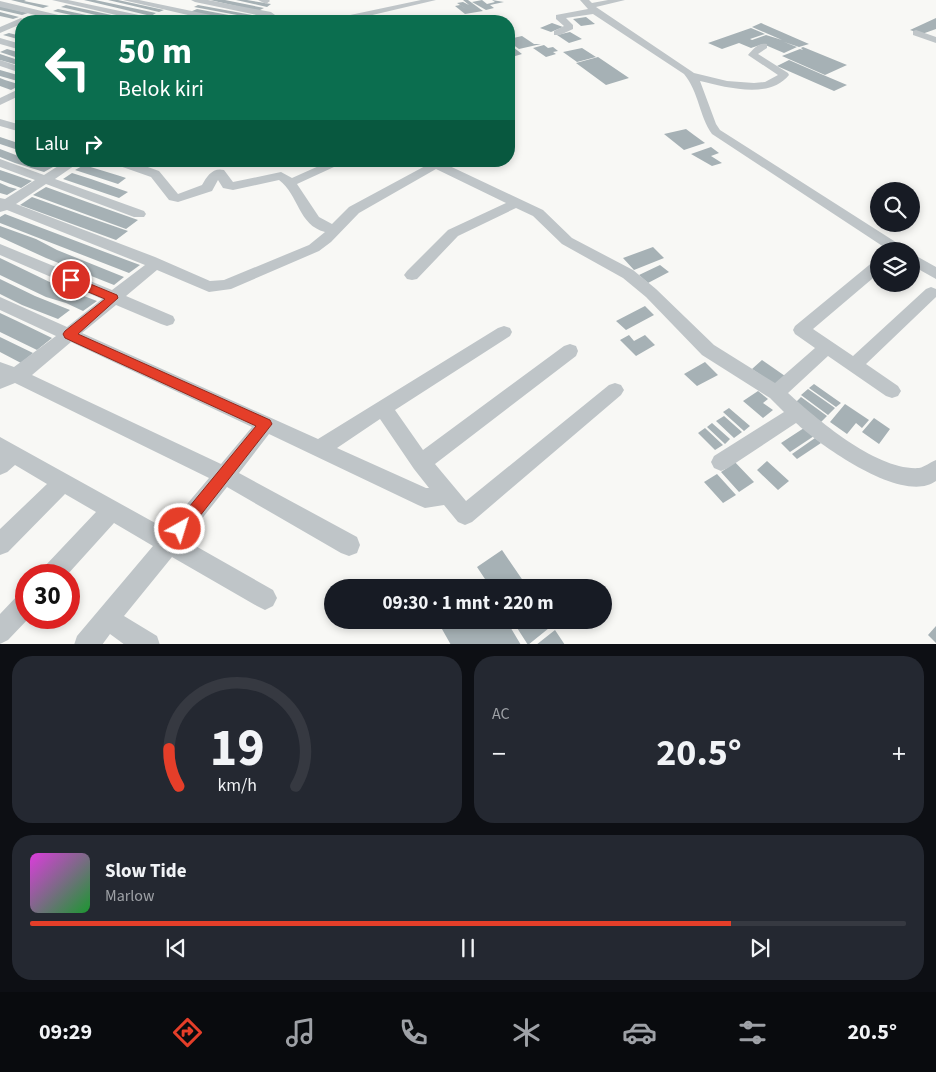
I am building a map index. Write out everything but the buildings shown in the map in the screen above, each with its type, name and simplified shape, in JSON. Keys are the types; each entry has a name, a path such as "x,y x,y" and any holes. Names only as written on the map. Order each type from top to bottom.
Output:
{"street":[{"path":"56,0 69,1 128,15"},
{"path":"127,0 196,15"},
{"path":"176,15 201,0 271,15"},
{"path":"363,15 432,0"},
{"path":"558,33 570,27 559,17 589,5 621,0"},
{"path":"40,14 69,1"},
{"path":"0,4 45,15"},
{"path":"589,5 684,68 693,76 700,90 705,115 716,132 886,242"},
{"path":"0,22 15,24"},
{"path":"0,30 15,25"},
{"path":"916,33 936,40"},
{"path":"0,41 15,45"},
{"path":"693,76 736,85 758,85 776,82 784,75 753,56 756,51 764,46"},
{"path":"0,63 15,68"},
{"path":"0,88 15,92"},
{"path":"0,102 15,95"},
{"path":"0,122 15,127"},
{"path":"0,164 139,214"},
{"path":"2,205 65,167"},
{"path":"135,167 155,174 174,197 178,198 207,188 212,178 220,173 228,185 233,186 285,180 323,167"},
{"path":"277,167 314,221 324,227 335,229"},
{"path":"2,205 209,287 226,285 314,248 354,210 425,167"},
{"path":"441,167 518,202 541,215 567,241 628,274 651,293 708,350 776,393 797,413 844,450 893,473 918,478 930,474 936,469"},
{"path":"412,275 438,246 455,231 518,202"},
{"path":"0,249 168,320"},
{"path":"5,375 26,369 155,264"},
{"path":"920,264 932,271"},
{"path":"870,272 801,330 892,391"},
{"path":"854,366 931,293"},
{"path":"0,303 424,498 448,495"},
{"path":"319,449 504,332"},
{"path":"776,393 827,347"},
{"path":"421,462 570,351"},
{"path":"5,375 224,475 349,545"},
{"path":"383,408 421,462 465,515 614,390"},
{"path":"720,462 797,413"},
{"path":"86,644 266,424"},
{"path":"5,455 63,482 265,598"},
{"path":"0,544 63,482"},
{"path":"62,564 112,510"},
{"path":"0,632 15,615"},
{"path":"107,619 148,644"}],"route":[{"path":"71,280 113,298 69,334 266,424 180,529"}]}
